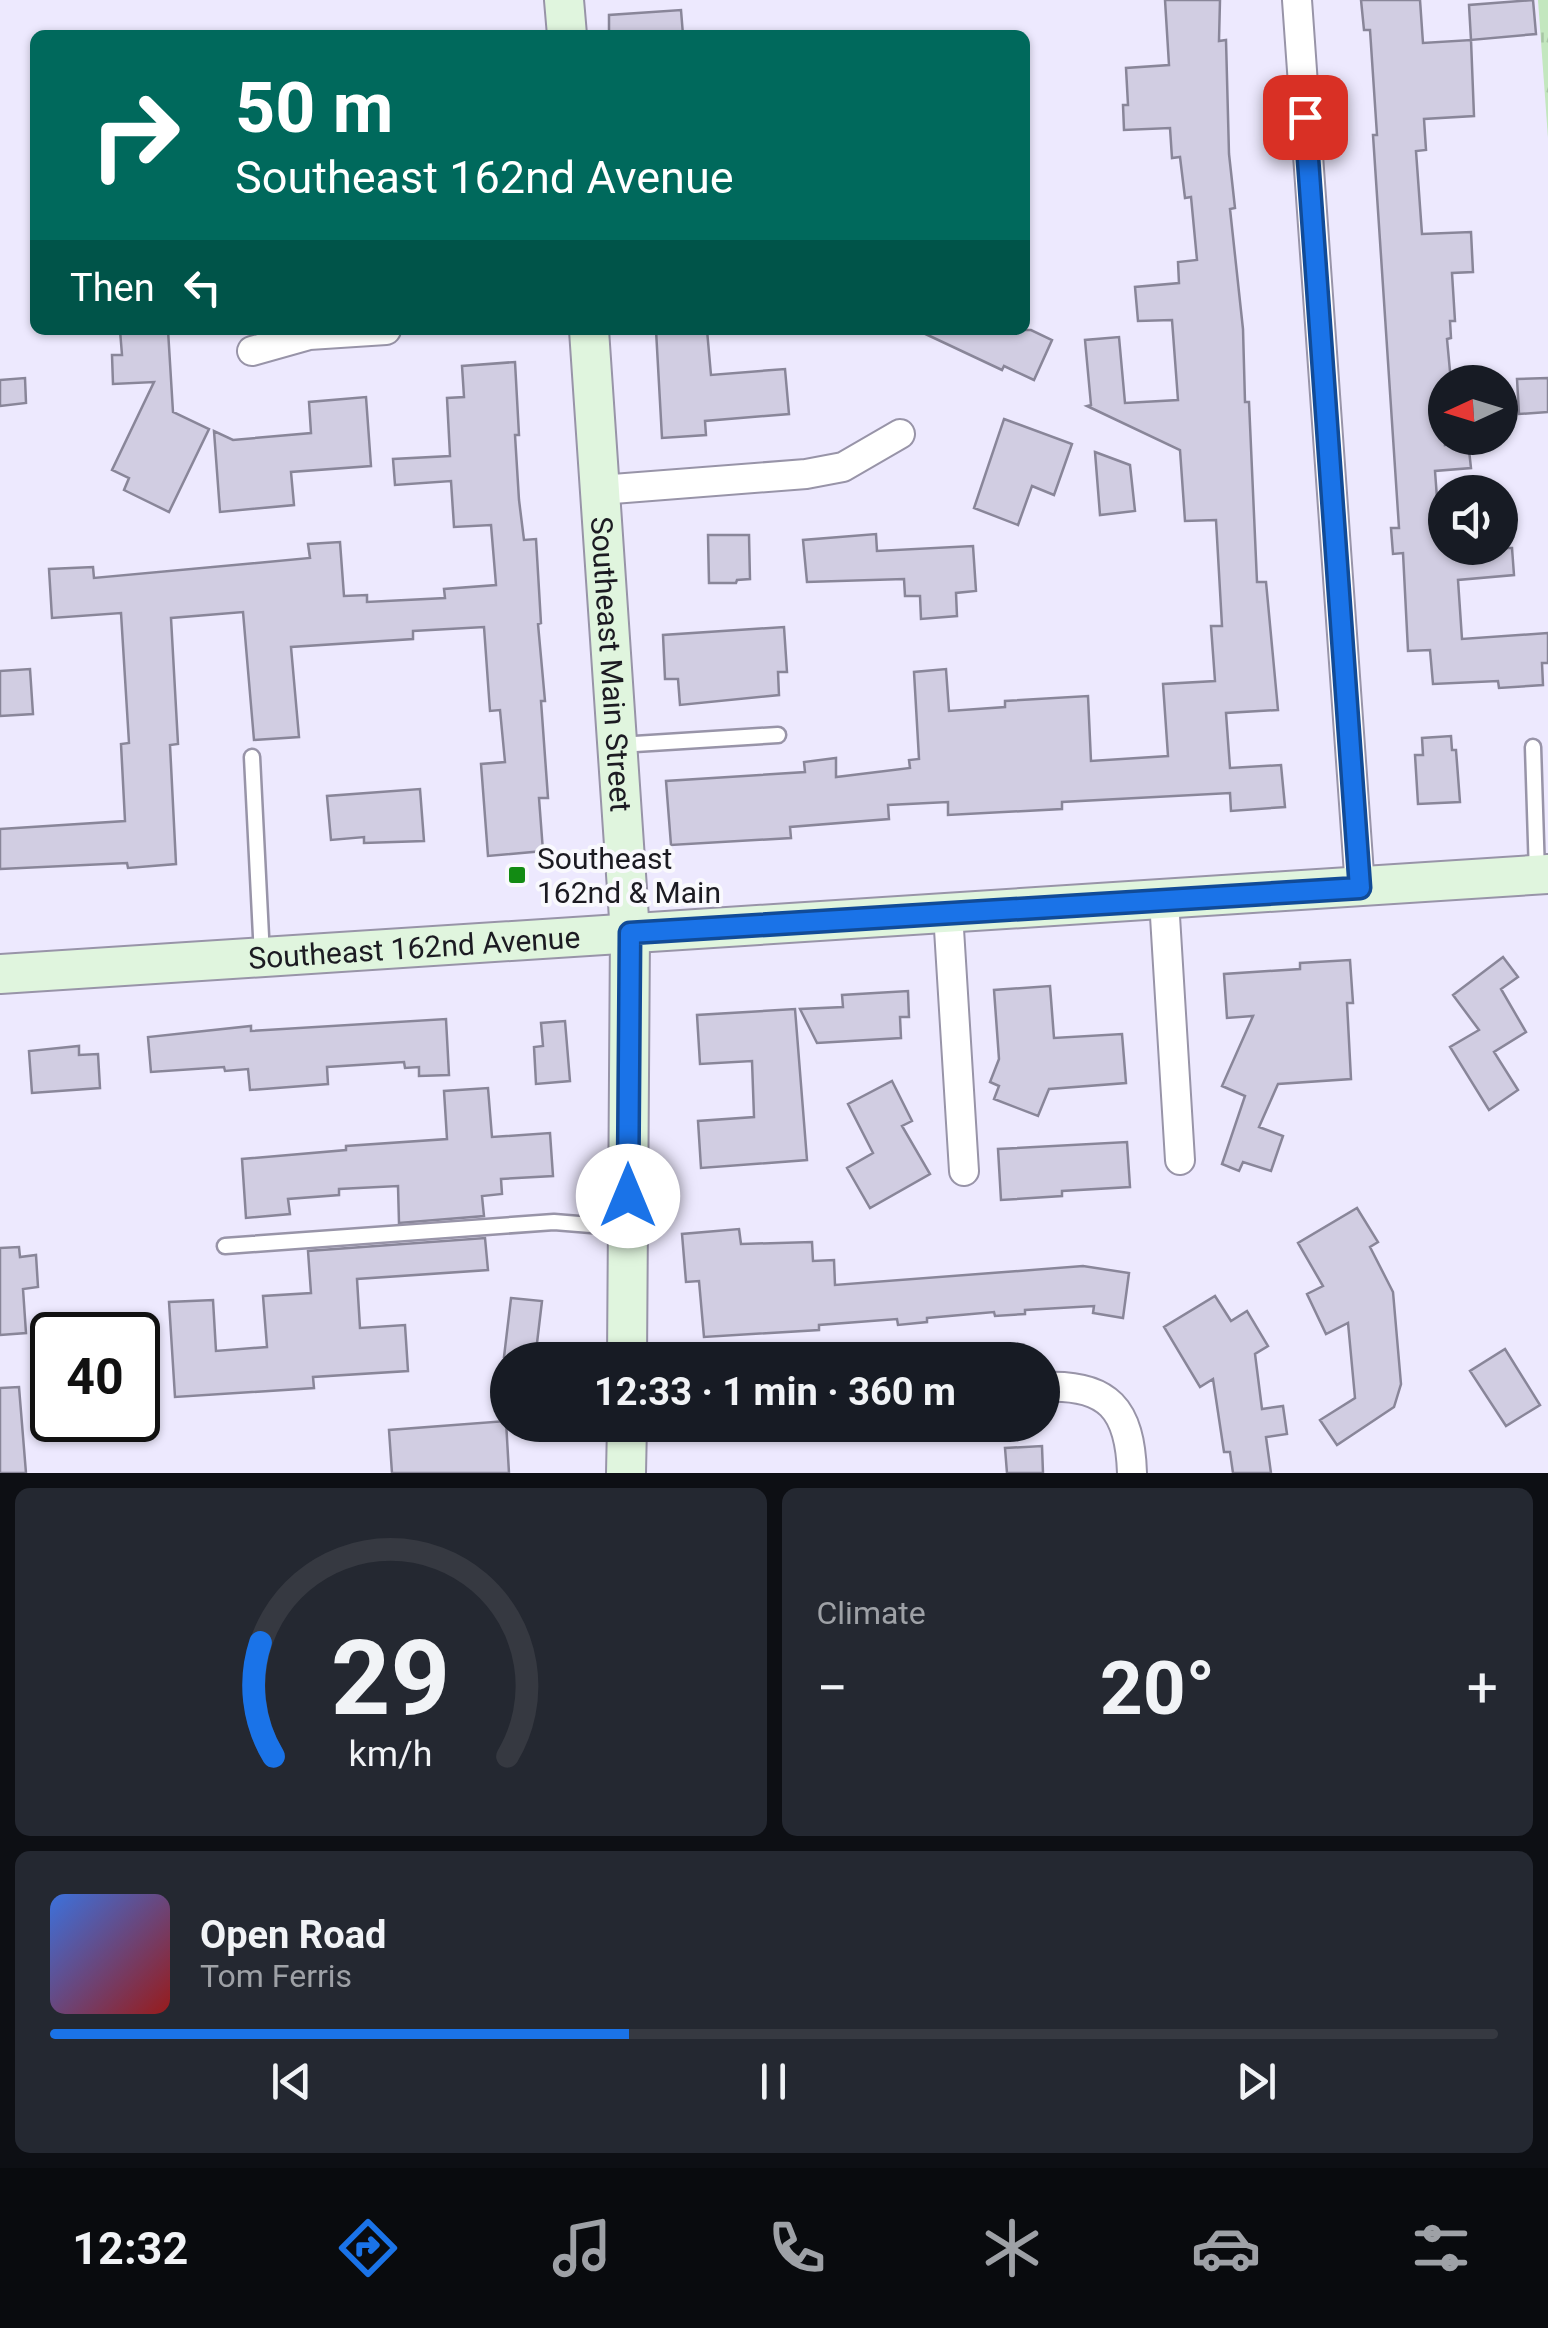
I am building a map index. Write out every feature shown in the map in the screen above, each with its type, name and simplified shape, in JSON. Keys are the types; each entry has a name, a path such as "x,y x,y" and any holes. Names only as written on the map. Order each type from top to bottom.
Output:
{"main road":[{"path":"564,0 567,30"},
{"name":"Southeast Main Street","path":"589,335 630,933 627,1342"},
{"name":"Southeast 162nd Avenue","path":"0,974 1543,875"},
{"path":"626,1473 627,1442"}],"street":[{"path":"1296,0 1360,888"},
{"path":"252,350 309,335"},
{"path":"600,490 806,474 844,466 900,434"},
{"path":"1164,900 1180,1160"},
{"path":"948,913 964,1170"},
{"path":"1060,1388 1084,1390 1108,1400 1122,1416 1132,1455 1132,1473"}],"lane":[{"path":"618,745 778,735"},
{"path":"1533,747 1543,875"},
{"path":"252,757 262,957"},
{"path":"225,1246 554,1222 628,1228"}],"green space":[{"path":"1538,0 1548,0 1548,138"}],"building":[{"path":"1165,0 1220,0 1219,41 1226,40 1229,154 1235,208 1230,209 1243,329 1245,402 1249,402 1257,582 1266,582 1278,710 1226,713 1230,768 1281,765 1285,807 1231,811 1230,793 1062,802 1062,809 948,815 948,802 888,805 889,819 790,827 791,838 671,845 666,781 805,772 804,762 836,758 836,777 910,768 909,760 919,759 914,672 946,669 949,711 1005,707 1005,701 1088,696 1091,761 1168,756 1163,684 1215,681 1211,626 1222,626 1216,520 1185,521 1180,450 1087,406 1091,405 1085,340 1119,337 1125,403 1178,400 1172,320 1138,321 1135,287 1179,283 1178,262 1197,260 1191,197 1185,198 1180,157 1172,158 1170,128 1124,130 1123,105 1128,105 1126,68 1169,65"},
{"path":"1361,0 1420,0 1423,43 1471,40 1474,116 1424,119 1426,150 1416,151 1422,234 1471,232 1473,272 1452,273 1455,321 1450,321 1451,338 1447,339 1449,365 1428,365 1428,455 1470,455 1471,468 1428,475 1428,565 1513,565 1514,575 1458,580 1462,639 1548,633 1548,663 1542,663 1543,685 1499,688 1498,681 1433,684 1430,650 1408,651 1403,553 1393,554 1391,528 1399,528 1373,135 1377,135 1370,30 1364,30"},
{"path":"1533,0 1536,34 1471,40 1469,5"},
{"path":"681,10 683,30 609,30 609,15"},
{"path":"1031,330 1052,340 1034,380 1004,366 1002,370 928,335 1030,335"},
{"path":"120,335 168,335 173,412 209,429 169,512 124,490 129,478 112,470 154,382 113,384 112,355 122,355"},
{"path":"656,335 707,335 711,375 785,369 789,414 705,421 706,435 662,438"},
{"path":"515,362 519,500 524,540 536,539 541,623 538,624 545,701 541,701 548,798 539,798 543,851 488,856 481,764 505,762 500,710 490,711 484,627 413,631 413,639 291,647 299,737 254,740 243,612 171,618 178,744 170,745 176,864 0,869 0,829 125,821 121,744 129,743 121,613 52,618 49,569 93,567 94,578 310,558 308,544 340,542 344,596 367,595 367,602 445,598 444,589 496,585 491,525 454,527 451,481 395,485 393,459 450,456 447,398 464,397 462,366"},
{"path":"25,378 26,403 0,406 0,380"},
{"path":"1548,378 1548,412 1519,414 1518,379"},
{"path":"366,397 371,466 291,472 294,505 220,512 214,431 233,440 311,433 309,402"},
{"path":"1004,419 1072,444 1054,495 1032,486 1018,525 974,508"},
{"path":"1095,452 1130,465 1135,511 1100,515"},
{"path":"876,534 877,551 973,546 976,591 956,593 957,616 921,619 920,596 905,596 904,579 807,582 803,540"},
{"path":"708,535 749,535 750,579 709,583"},
{"path":"784,627 787,672 778,672 779,695 680,705 678,679 665,679 663,635"},
{"path":"30,669 33,714 0,716 0,671"},
{"path":"1451,736 1452,750 1456,750 1460,802 1418,804 1415,755 1423,755 1422,738"},
{"path":"420,789 424,841 364,843 364,837 331,840 327,796"},
{"path":"1503,957 1518,977 1501,989 1526,1032 1494,1052 1518,1090 1489,1110 1450,1047 1479,1030 1453,995"},
{"path":"1350,960 1353,1003 1347,1003 1351,1079 1278,1084 1259,1127 1283,1136 1271,1171 1243,1162 1239,1171 1222,1164 1245,1096 1222,1086 1253,1016 1227,1018 1224,974 1300,969 1300,963"},
{"path":"1050,986 1054,1038 1122,1034 1126,1083 1049,1089 1038,1116 994,1099 999,1086 990,1082 999,1059 994,990"},
{"path":"908,991 909,1017 900,1017 901,1038 817,1043 800,1009 843,1007 842,995"},
{"path":"795,1009 807,1160 701,1168 698,1121 754,1117 752,1061 700,1064 697,1015"},
{"path":"446,1019 449,1075 419,1076 419,1067 405,1068 404,1062 327,1067 328,1084 250,1090 248,1069 151,1072 148,1037 251,1026 251,1031"},
{"path":"565,1021 570,1081 536,1084 534,1047 543,1046 541,1023"},
{"path":"79,1046 79,1055 98,1054 100,1088 32,1093 29,1051"},
{"path":"892,1081 912,1121 902,1126 930,1174 870,1208 847,1168 873,1153 848,1104"},
{"path":"488,1088 492,1137 550,1133 553,1176 501,1179 502,1194 482,1196 484,1216 399,1223 398,1186 339,1189 339,1195 288,1199 290,1214 246,1218 242,1159 447,1139 444,1091"},
{"path":"1127,1142 1130,1187 1001,1200 998,1149"},
{"path":"1357,1208 1378,1242 1370,1247 1393,1292 1401,1384 1394,1407 1337,1445 1320,1420 1355,1398 1348,1323 1326,1334 1307,1294 1323,1286 1298,1243"},
{"path":"739,1229 741,1244 812,1242 813,1261 834,1260 835,1285 1083,1266 1129,1273 1123,1318 1093,1313 1094,1306 1025,1310 1025,1314 995,1316 994,1312 927,1318 927,1322 898,1325 897,1319 819,1325 819,1330 704,1337 699,1281 686,1282 682,1234"},
{"path":"485,1238 488,1270 357,1279 360,1328 405,1325 408,1371 313,1377 314,1388 175,1397 169,1302 213,1300 216,1351 267,1347 263,1296 311,1293 308,1251"},
{"path":"19,1247 20,1257 36,1255 38,1287 23,1289 26,1333 0,1335 0,1248"},
{"path":"1215,1296 1231,1321 1247,1311 1268,1346 1255,1354 1262,1409 1283,1406 1287,1434 1266,1437 1271,1473 1233,1473 1230,1452 1224,1452 1213,1379 1200,1387 1164,1327"},
{"path":"511,1298 542,1301 537,1342 506,1342"},
{"path":"1505,1349 1540,1405 1506,1426 1470,1371"},
{"path":"19,1387 26,1473 0,1473 0,1388"},
{"path":"490,1422 490,1442 507,1442 509,1473 392,1473 389,1430"},
{"path":"1042,1446 1043,1473 1007,1473 1005,1448"}],"place":[{"name":"Southeast 162nd & Main","path":"517,875"}],"route":[{"path":"628,1196 630,933 1360,888 1305,117"}]}
